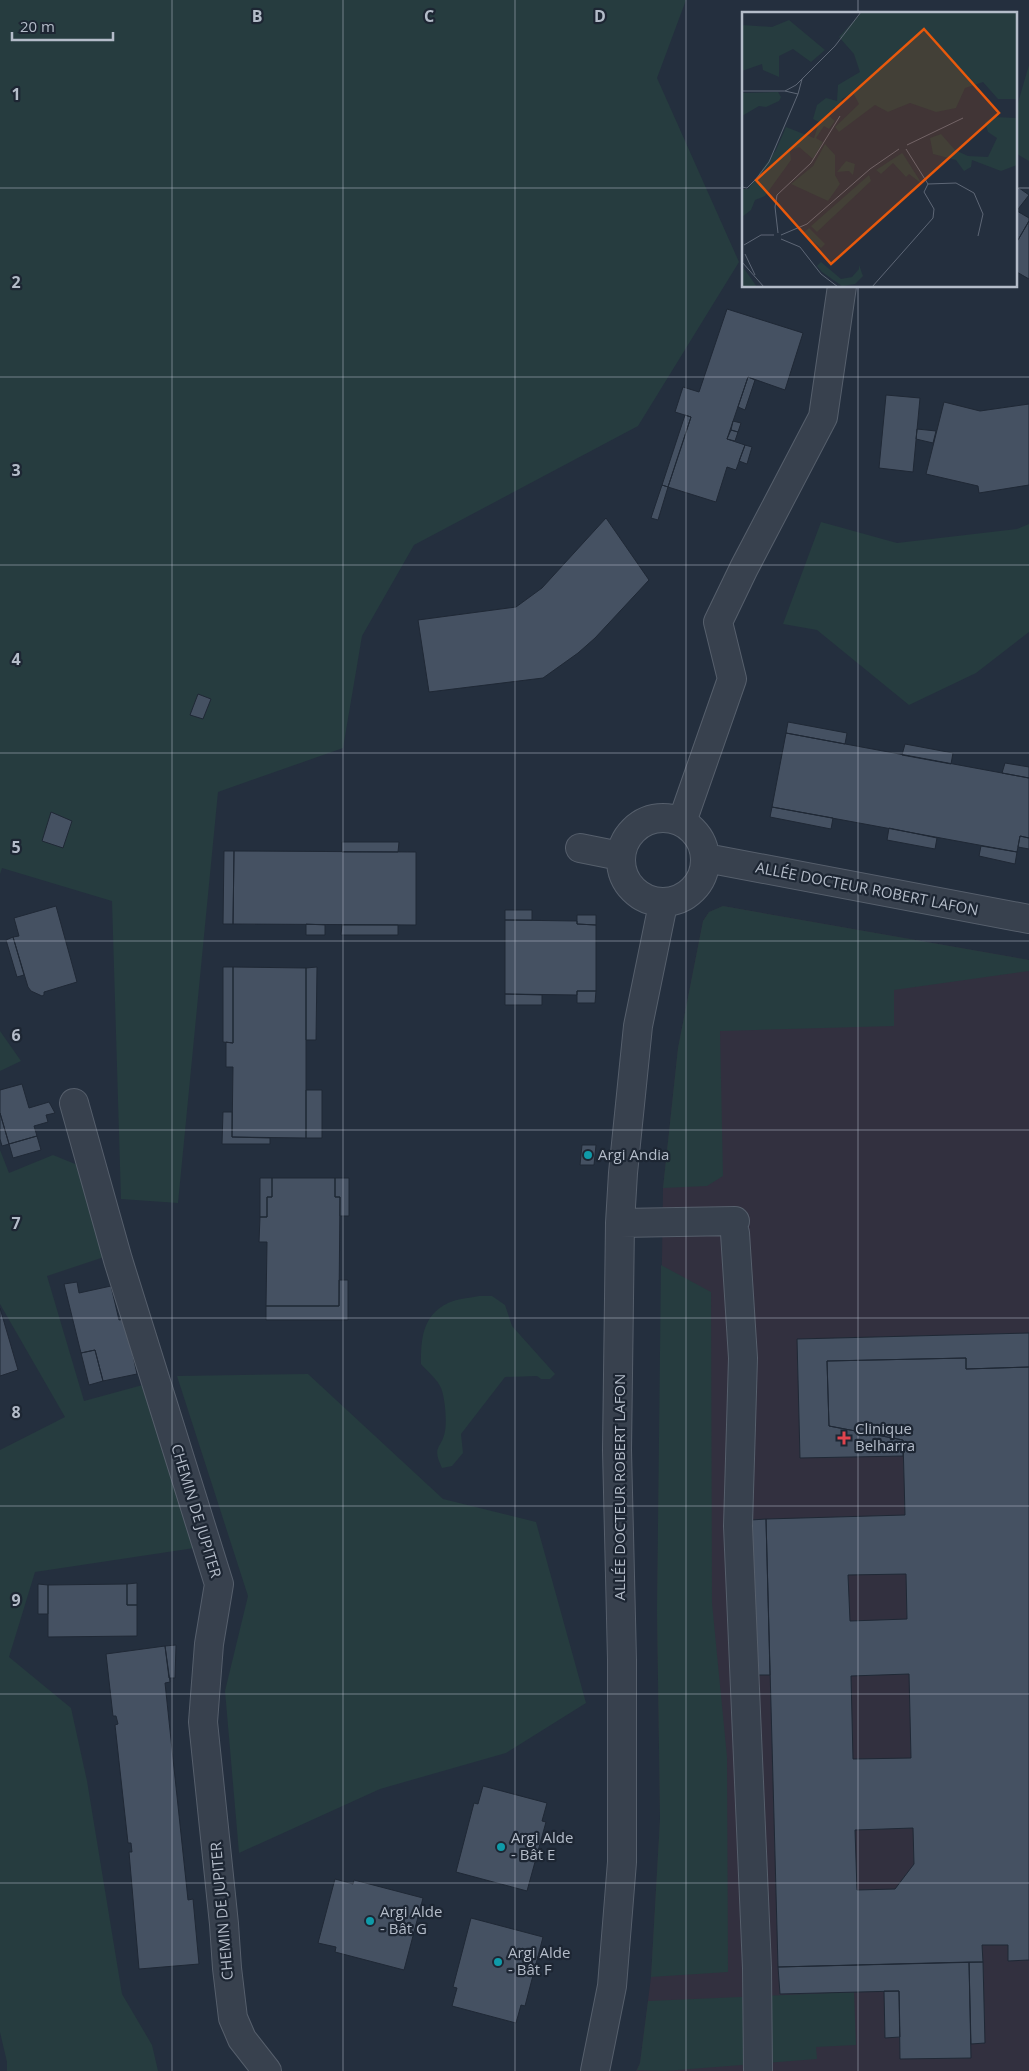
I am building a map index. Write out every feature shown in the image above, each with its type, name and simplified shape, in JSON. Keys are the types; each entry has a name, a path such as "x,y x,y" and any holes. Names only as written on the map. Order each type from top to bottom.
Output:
{"street":[{"path":"682,822 732,679 718,622 823,417 842,288"},
{"path":"655,818 669,818 682,822 694,831 702,844 706,858 703,876 694,890 680,900 663,904 648,901 636,894 626,884 621,870 620,856 624,843 632,831 643,823 655,818"},
{"path":"580,848 620,856"},
{"name":"ALLÉE DOCTEUR ROBERT LAFON","path":"706,858 1029,919"},
{"name":"ALLÉE DOCTEUR ROBERT LAFON","path":"595,2071 612,1986 622,1862 622,1660 617,1450 620,1223 623,1173 638,1026 663,904"},
{"name":"CHEMIN DE JUPITER","path":"74,1103 121,1269 219,1584 209,1644 203,1722 227,1968 232,2018 242,2039 267,2071"},
{"path":"620,1223 735,1227 743,1358 738,1526 758,1968 758,2071"}],"shaded area":[{"name":"Clinique Belharra","path":"723,906 1029,960 1029,2071 636,2071 640,2063 651,1977 660,1819 657,1611 663,1188 678,1048 703,921 709,912"}],"green space":[{"path":"0,0 686,0 657,78 739,262 638,426 414,545 362,636 343,748 218,792 178,1203 121,1199 112,901 2,868 0,874"},
{"path":"1029,65 1029,161 1016,154 1016,110"},
{"path":"821,522 897,543 1017,529 1029,524 1029,632 976,673 909,705 817,630 783,624"},
{"path":"723,906 1029,960 1029,971 894,990 894,1026 720,1031 723,1176 707,1186 663,1188 678,1048 703,921 709,912"},
{"path":"0,1031 21,1061 0,1071"},
{"path":"0,1150 9,1173 53,1155 85,1168 104,1257 47,1276 84,1401 150,1383 201,1547 35,1572 9,1657 71,1708 87,1781 122,1994 152,2045 158,2071 7,2071 7,2062 0,2032 0,1450 65,1417 0,1304"},
{"path":"661,1265 711,1292 712,1603 727,1757 728,1972 651,1977 660,1819 657,1611"},
{"path":"492,1296 505,1305 512,1326 555,1374 550,1379 541,1379 537,1376 505,1377 461,1434 463,1453 452,1466 442,1468 437,1451 445,1431 445,1403 440,1385 421,1364 423,1337 428,1321 439,1308 455,1300"},
{"path":"308,1374 443,1499 536,1522 586,1703 506,1753 380,1789 239,1853 225,1691 248,1596 177,1376"},
{"path":"854,1992 856,2045 816,2047 817,2059 665,2071 637,2070 640,2063 648,2001"}],"building":[{"path":"1016,186 1029,195 1016,212"},
{"path":"1016,212 1029,218 1018,240 1016,239"},
{"path":"1029,221 1029,279 1016,272 1016,243"},
{"path":"727,309 803,333 785,390 748,377 727,439 745,445 736,470 727,467 716,502 668,487 691,417 675,412 683,387 699,392"},
{"path":"748,377 755,380 745,410 738,407"},
{"path":"886,395 920,398 913,472 879,468"},
{"path":"944,402 980,411 1029,404 1029,485 979,493 978,486 926,474"},
{"path":"685,415 691,417 668,487 662,485"},
{"path":"733,421 741,423 738,432 731,430"},
{"path":"917,429 936,431 933,443 916,439"},
{"path":"731,430 738,432 735,441 727,439"},
{"path":"745,445 752,447 747,464 739,461"},
{"path":"662,485 668,487 658,520 651,518"},
{"path":"606,518 649,580 595,638 578,653 543,678 429,692 418,620 516,607 542,588"},
{"path":"198,694 211,699 203,719 190,715"},
{"path":"788,722 847,733 845,744 786,733"},
{"path":"786,733 1029,778 1029,838 1020,836 1017,852 772,807"},
{"path":"905,744 953,753 951,764 902,755"},
{"path":"1005,763 1029,767 1029,778 1002,773"},
{"path":"772,807 833,818 831,829 770,817"},
{"path":"51,812 72,821 63,848 42,841"},
{"path":"889,828 937,838 935,849 887,840"},
{"path":"1020,836 1029,838 1029,849 1018,847"},
{"path":"342,842 399,842 398,852 342,852"},
{"path":"981,846 1017,852 1015,864 979,856"},
{"path":"224,851 234,851 233,924 223,924"},
{"path":"234,851 416,852 416,925 233,924"},
{"path":"56,906 77,982 44,992 42,996 31,991 28,987 13,937 19,936 14,918"},
{"path":"505,910 532,910 532,920 505,920"},
{"path":"577,915 596,915 596,925 577,924"},
{"path":"505,920 577,921 577,924 596,925 596,991 577,991 577,995 505,994"},
{"path":"306,924 325,925 325,935 306,935"},
{"path":"342,925 398,925 398,935 341,935"},
{"path":"13,937 24,975 17,977 6,940"},
{"path":"223,967 233,967 233,1043 223,1042"},
{"path":"233,967 306,968 306,1138 232,1137 233,1067 226,1067 226,1042 233,1043"},
{"path":"317,967 316,1040 306,1040 306,968"},
{"path":"577,991 596,991 595,1003 577,1003"},
{"path":"505,994 542,995 542,1005 505,1005"},
{"path":"22,1084 29,1108 49,1102 55,1113 46,1115 48,1122 34,1126 37,1136 9,1144 0,1113 0,1090"},
{"path":"306,1090 322,1090 322,1138 306,1138"},
{"path":"223,1112 232,1112 232,1137 270,1138 270,1144 222,1144"},
{"path":"0,1113 9,1144 2,1146 0,1139"},
{"path":"37,1136 41,1150 13,1158 9,1144"},
{"name":"Argi Andia","path":"582,1145 596,1145 594,1165 580,1165"},
{"path":"260,1178 272,1178 272,1197 267,1197 267,1217 260,1217"},
{"path":"272,1178 335,1178 335,1197 340,1197 339,1306 266,1306 267,1242 259,1242 260,1217 267,1217 267,1197 272,1197"},
{"path":"335,1178 349,1178 349,1216 340,1216 340,1197 335,1197"},
{"path":"339,1280 348,1280 348,1320 266,1320 266,1306 339,1306"},
{"path":"77,1282 79,1293 111,1286 119,1320 125,1319 137,1374 103,1381 95,1350 81,1353 64,1284"},
{"path":"0,1308 18,1370 0,1376"},
{"path":"1029,1333 1029,1367 966,1369 966,1358 827,1361 829,1426 903,1440 903,1456 800,1458 797,1339"},
{"path":"95,1350 103,1381 89,1385 81,1353"},
{"path":"966,1358 966,1369 1029,1367 1029,1960 1008,1961 1008,1945 982,1945 983,1962 778,1967 766,1519 905,1515 903,1440 829,1426 827,1361","holes":["906,1574 907,1619 850,1621 848,1575","909,1674 911,1758 853,1759 851,1676","913,1828 914,1864 895,1889 857,1890 855,1830"]},
{"path":"766,1519 770,1675 756,1675 751,1520"},
{"path":"137,1583 137,1605 127,1605 127,1584"},
{"path":"38,1584 48,1585 48,1614 38,1614"},
{"path":"127,1584 127,1605 137,1605 137,1636 48,1637 48,1585"},
{"path":"176,1645 175,1678 169,1678 165,1646"},
{"path":"165,1646 170,1682 165,1683 188,1900 193,1899 199,1964 139,1969 129,1852 132,1852 131,1843 128,1843 115,1725 118,1724 116,1716 113,1716 106,1654"},
{"name":"Argi Alde - Bât E","path":"483,1786 547,1803 542,1821 546,1822 527,1891 456,1872 474,1803 478,1804"},
{"name":"Argi Alde - Bât G","path":"335,1879 353,1884 354,1880 423,1898 404,1970 335,1952 336,1947 318,1943"},
{"name":"Argi Alde - Bât F","path":"471,1918 543,1937 525,2006 521,2005 516,2023 452,2006 457,1988 453,1987"},
{"path":"969,1962 983,1962 985,2043 971,2044"},
{"path":"969,1962 971,2058 900,2059 899,1991 780,1994 778,1967"},
{"path":"884,1991 899,1991 900,2037 885,2038"}],"place":[{"name":"Argi Andia","path":"588,1155"},
{"name":"Clinique Belharra","path":"844,1438"},
{"name":"Argi Alde - Bât E","path":"501,1847"},
{"name":"Argi Alde - Bât G","path":"370,1921"},
{"name":"Argi Alde - Bât F","path":"498,1962"}]}
